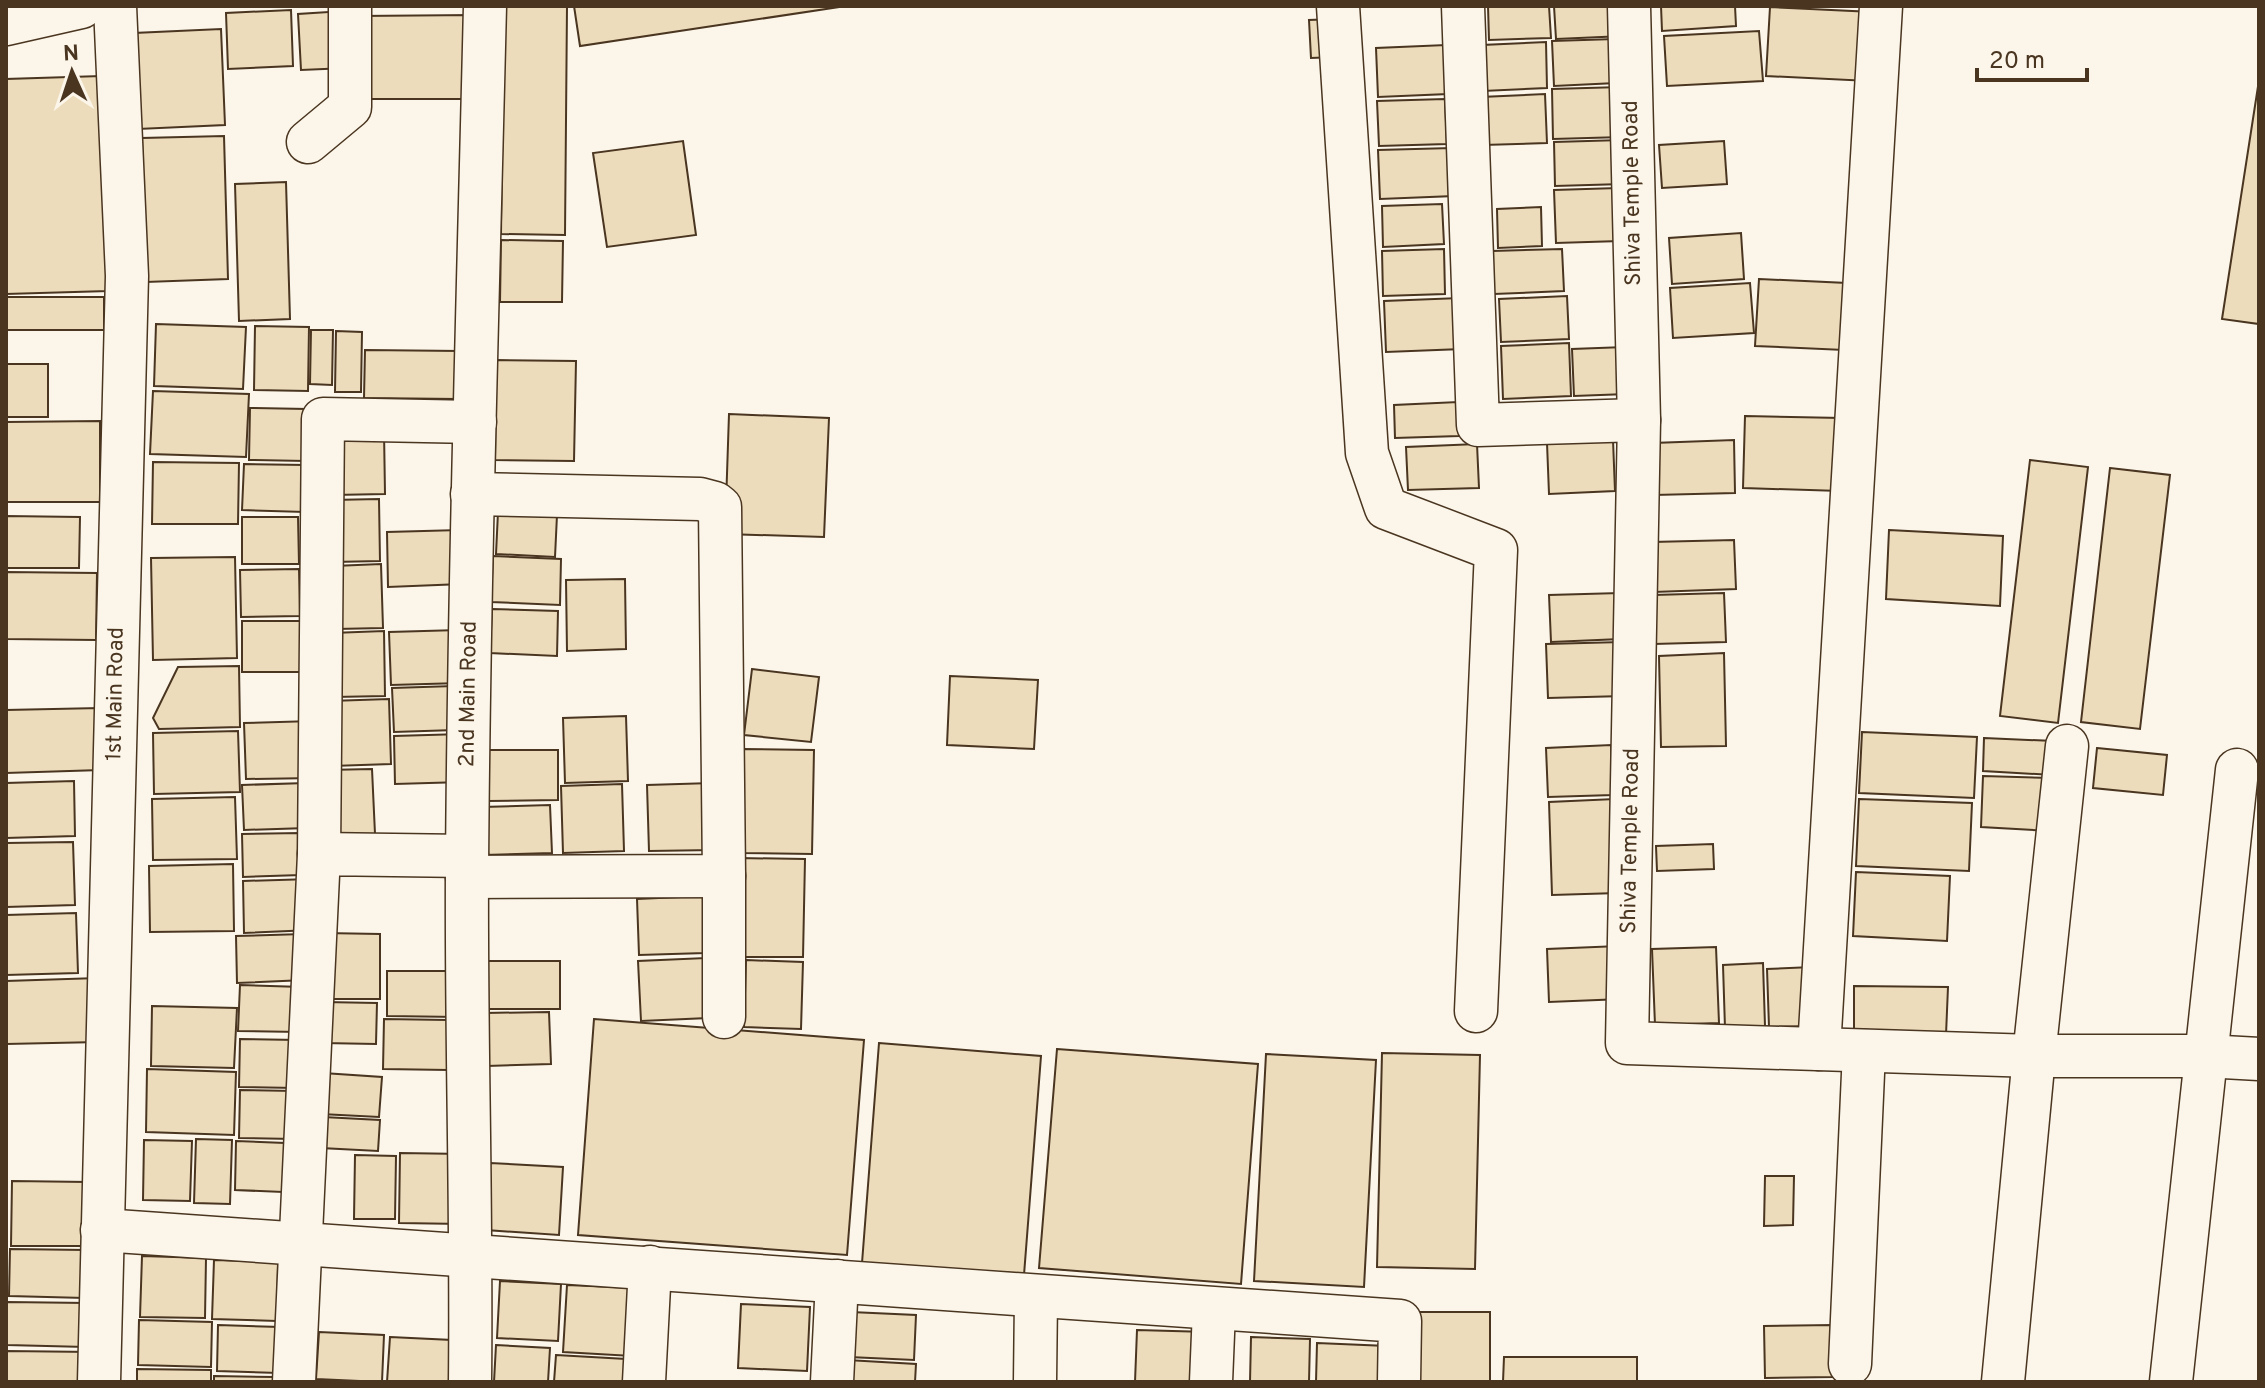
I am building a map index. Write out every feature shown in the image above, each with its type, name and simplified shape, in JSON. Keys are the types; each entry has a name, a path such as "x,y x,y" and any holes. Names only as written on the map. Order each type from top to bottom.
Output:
{"main road":[{"path":"6,23 81,6"}],"street":[{"name":"1st Main Road","path":"99,1382 127,276 115,6"},
{"path":"308,142 350,107 350,6"},
{"name":"2nd Main Road","path":"470,1382 467,866 472,494 485,6"},
{"path":"1338,6 1367,453 1386,508 1496,550 1476,1011"},
{"path":"1463,6 1478,425 1639,420"},
{"name":"Shiva Temple Road","path":"1629,6 1639,420 1627,1043 2034,1056 2259,1059"},
{"path":"1819,1049 1881,6"},
{"path":"294,1382 319,854 323,419 475,422"},
{"path":"472,494 708,501 720,507 724,1017"},
{"path":"2003,1382 2067,746"},
{"path":"2171,1382 2237,770"},
{"path":"319,854 467,866 724,876"},
{"path":"1850,1364 1864,1051"},
{"path":"102,1230 1400,1321 1399,1382"},
{"path":"644,1382 650,1267"},
{"path":"832,1382 837,1281"},
{"path":"1035,1382 1036,1297"},
{"path":"1211,1382 1214,1310"}],"building":[{"path":"504,6 567,6 565,235 501,234"},
{"path":"574,6 846,6 580,46"},
{"path":"1488,6 1549,6 1551,38 1489,40"},
{"path":"1554,6 1623,6 1624,36 1556,39"},
{"path":"1661,6 1735,6 1736,26 1662,31"},
{"path":"1770,7 1873,12 1869,81 1766,76"},
{"path":"291,10 293,66 228,69 226,13"},
{"path":"344,11 347,68 301,70 298,14"},
{"path":"474,15 475,99 358,99 358,16"},
{"path":"1335,19 1336,57 1311,58 1309,20"},
{"path":"221,29 225,125 138,129 134,33"},
{"path":"1759,31 1763,81 1667,86 1664,36"},
{"path":"1615,39 1616,83 1554,86 1552,41"},
{"path":"1546,42 1547,88 1483,91 1482,45"},
{"path":"1446,45 1448,94 1378,97 1376,48"},
{"path":"101,76 108,291 6,294 6,79"},
{"path":"2259,80 2259,324 2222,319"},
{"path":"1621,87 1623,137 1553,139 1552,89"},
{"path":"1545,94 1547,143 1483,145 1481,97"},
{"path":"1445,99 1447,144 1379,146 1377,101"},
{"path":"224,136 228,279 146,282 142,138"},
{"path":"1622,140 1623,184 1555,186 1554,142"},
{"path":"683,141 696,235 607,247 593,153"},
{"path":"1724,141 1727,184 1662,188 1659,145"},
{"path":"1452,148 1454,196 1380,199 1378,150"},
{"path":"286,182 290,319 239,321 235,184"},
{"path":"1618,188 1620,241 1556,243 1554,190"},
{"path":"1442,204 1444,244 1383,247 1382,206"},
{"path":"1541,207 1542,246 1498,248 1497,209"},
{"path":"1741,233 1744,279 1672,284 1669,238"},
{"path":"501,240 563,241 562,302 500,302"},
{"path":"1444,249 1445,294 1383,296 1382,251"},
{"path":"1562,249 1564,291 1494,294 1492,251"},
{"path":"1759,279 1847,283 1844,350 1755,346"},
{"path":"1750,283 1754,333 1673,338 1670,288"},
{"path":"1567,296 1569,339 1501,342 1499,299"},
{"path":"6,297 104,297 104,330 6,330"},
{"path":"1460,298 1462,349 1386,352 1384,301"},
{"path":"156,324 246,327 243,389 154,386"},
{"path":"255,326 309,327 308,391 254,390"},
{"path":"311,330 333,330 332,385 310,384"},
{"path":"336,331 362,332 361,392 335,392"},
{"path":"1569,343 1571,396 1503,399 1501,346"},
{"path":"1625,347 1627,394 1574,396 1572,349"},
{"path":"365,350 460,351 458,399 364,398"},
{"path":"496,360 576,361 574,461 495,460"},
{"path":"6,364 48,364 48,417 6,417"},
{"path":"153,391 249,394 246,457 150,454"},
{"path":"1458,402 1459,436 1395,438 1394,405"},
{"path":"250,408 307,409 306,461 249,460"},
{"path":"729,414 829,418 824,537 725,534"},
{"path":"1745,416 1842,418 1840,491 1743,488"},
{"path":"100,421 100,502 6,502 6,422"},
{"path":"332,431 384,431 385,494 333,495"},
{"path":"1613,440 1615,491 1549,494 1547,443"},
{"path":"1734,440 1735,493 1654,495 1653,443"},
{"path":"1477,444 1479,488 1408,490 1406,447"},
{"path":"2030,460 2088,467 2058,723 2000,716"},
{"path":"153,462 239,463 238,524 152,524"},
{"path":"244,464 306,465 305,512 242,510"},
{"path":"2110,468 2170,475 2140,729 2081,722"},
{"path":"379,499 380,561 333,562 332,500"},
{"path":"498,512 557,515 555,557 496,554"},
{"path":"6,516 80,517 79,568 6,568"},
{"path":"242,517 298,517 299,564 242,564"},
{"path":"460,530 462,584 388,587 387,532"},
{"path":"1889,530 2003,536 2000,606 1886,599"},
{"path":"1734,540 1736,589 1654,592 1652,542"},
{"path":"493,556 561,559 560,605 491,602"},
{"path":"235,557 237,658 153,660 151,558"},
{"path":"381,564 383,628 336,629 334,566"},
{"path":"299,569 300,616 241,617 240,570"},
{"path":"6,572 97,573 96,640 6,639"},
{"path":"625,579 626,649 567,651 566,580"},
{"path":"1620,593 1621,639 1551,642 1549,595"},
{"path":"1724,593 1726,642 1654,644 1653,595"},
{"path":"492,609 558,611 557,656 490,653"},
{"path":"242,621 307,621 308,672 242,672"},
{"path":"459,630 461,683 391,685 389,632"},
{"path":"384,631 385,696 334,697 332,633"},
{"path":"1622,642 1624,696 1548,698 1546,644"},
{"path":"1724,653 1726,746 1661,747 1659,656"},
{"path":"239,666 240,727 159,729 153,718 178,667"},
{"path":"752,669 819,677 811,742 744,735"},
{"path":"950,676 1038,680 1034,749 947,745"},
{"path":"454,686 455,730 394,732 392,688"},
{"path":"389,699 391,764 332,766 330,701"},
{"path":"100,708 101,770 6,773 6,710"},
{"path":"626,716 628,781 565,783 563,718"},
{"path":"313,721 314,778 246,779 244,723"},
{"path":"238,731 240,792 154,794 153,733"},
{"path":"1862,732 1977,737 1974,798 1859,793"},
{"path":"462,734 463,782 395,784 394,736"},
{"path":"1984,738 2054,741 2053,775 1983,771"},
{"path":"1611,745 1613,795 1548,797 1546,748"},
{"path":"2097,748 2167,755 2163,795 2093,788"},
{"path":"743,749 814,750 812,854 741,853"},
{"path":"488,750 558,750 558,800 488,801"},
{"path":"372,769 375,834 328,835 326,770"},
{"path":"1983,776 2052,778 2050,831 1981,827"},
{"path":"74,781 75,836 6,838 6,783"},
{"path":"306,783 307,828 244,830 242,785"},
{"path":"712,783 714,850 649,851 647,785"},
{"path":"622,784 624,851 563,853 561,786"},
{"path":"235,797 237,859 153,860 152,799"},
{"path":"1615,799 1618,893 1552,895 1549,802"},
{"path":"1859,799 1972,803 1969,871 1856,866"},
{"path":"550,805 552,853 484,855 482,807"},
{"path":"300,833 301,875 243,877 242,834"},
{"path":"73,842 75,905 6,907 6,843"},
{"path":"1713,844 1714,869 1657,871 1656,846"},
{"path":"739,858 805,859 803,957 738,957"},
{"path":"233,864 234,931 150,932 149,866"},
{"path":"1856,872 1950,876 1947,941 1853,936"},
{"path":"311,879 312,930 244,933 243,881"},
{"path":"703,896 705,953 639,955 637,899"},
{"path":"76,913 78,973 6,975 6,915"},
{"path":"324,933 380,934 380,999 324,999"},
{"path":"303,934 305,980 237,983 236,936"},
{"path":"1619,946 1622,999 1549,1002 1547,949"},
{"path":"1716,947 1719,1023 1655,1025 1652,949"},
{"path":"706,958 708,1018 641,1021 638,961"},
{"path":"746,960 803,962 801,1029 744,1027"},
{"path":"485,961 560,961 560,1009 485,1009"},
{"path":"1763,963 1765,1026 1725,1028 1723,965"},
{"path":"1812,967 1814,1026 1769,1027 1767,969"},
{"path":"387,971 459,971 458,1017 387,1016"},
{"path":"98,978 99,1042 6,1044 6,981"},
{"path":"240,985 302,987 300,1032 238,1031"},
{"path":"1854,986 1948,987 1946,1035 1854,1034"},
{"path":"324,1002 377,1003 376,1044 323,1043"},
{"path":"152,1006 237,1008 234,1068 151,1066"},
{"path":"549,1012 551,1064 487,1066 485,1013"},
{"path":"384,1019 448,1020 448,1070 383,1069"},
{"path":"594,1019 864,1040 847,1255 578,1235"},
{"path":"240,1039 298,1040 296,1088 239,1087"},
{"path":"879,1043 1041,1056 1024,1275 862,1263"},
{"path":"1057,1049 1258,1064 1241,1284 1039,1268"},
{"path":"1382,1053 1480,1055 1475,1269 1377,1267"},
{"path":"1266,1054 1376,1060 1364,1287 1254,1281"},
{"path":"147,1069 236,1072 234,1135 146,1132"},
{"path":"323,1073 382,1077 379,1117 321,1114"},
{"path":"240,1090 295,1091 294,1139 239,1138"},
{"path":"323,1117 380,1120 378,1151 321,1148"},
{"path":"196,1139 232,1140 230,1204 194,1203"},
{"path":"144,1140 192,1141 190,1201 143,1200"},
{"path":"236,1141 285,1143 283,1192 235,1190"},
{"path":"400,1153 464,1154 463,1224 399,1223"},
{"path":"355,1155 396,1156 395,1219 354,1219"},
{"path":"490,1163 563,1167 559,1235 486,1230"},
{"path":"1765,1176 1794,1176 1793,1225 1764,1226"},
{"path":"12,1181 88,1182 86,1246 11,1246"},
{"path":"10,1249 86,1250 85,1298 9,1296"},
{"path":"142,1256 206,1258 205,1318 140,1317"},
{"path":"214,1260 278,1262 277,1321 212,1319"},
{"path":"500,1281 561,1284 558,1341 497,1338"},
{"path":"567,1285 636,1288 632,1356 563,1352"},
{"path":"7,1302 87,1303 86,1347 7,1345"},
{"path":"741,1304 810,1307 807,1371 738,1368"},
{"path":"851,1312 916,1315 914,1360 849,1357"},
{"path":"1418,1312 1490,1312 1490,1382 1418,1382"},
{"path":"139,1320 212,1322 211,1367 138,1365"},
{"path":"218,1325 280,1327 279,1373 217,1371"},
{"path":"1833,1325 1834,1377 1765,1378 1764,1326"},
{"path":"1137,1330 1208,1332 1206,1382 1135,1382"},
{"path":"319,1332 384,1335 382,1382 316,1379"},
{"path":"390,1337 452,1340 450,1382 387,1382"},
{"path":"1251,1337 1310,1339 1309,1382 1250,1382"},
{"path":"1317,1343 1387,1346 1386,1382 1316,1382"},
{"path":"496,1345 550,1348 548,1382 494,1382"},
{"path":"6,1351 93,1352 92,1382 6,1382"},
{"path":"556,1355 626,1359 625,1382 554,1382"},
{"path":"1504,1357 1637,1357 1637,1382 1503,1382"},
{"path":"847,1360 916,1364 915,1382 846,1382"},
{"path":"137,1369 211,1370 211,1382 137,1382"},
{"path":"214,1376 274,1377 273,1382 214,1382"}]}
